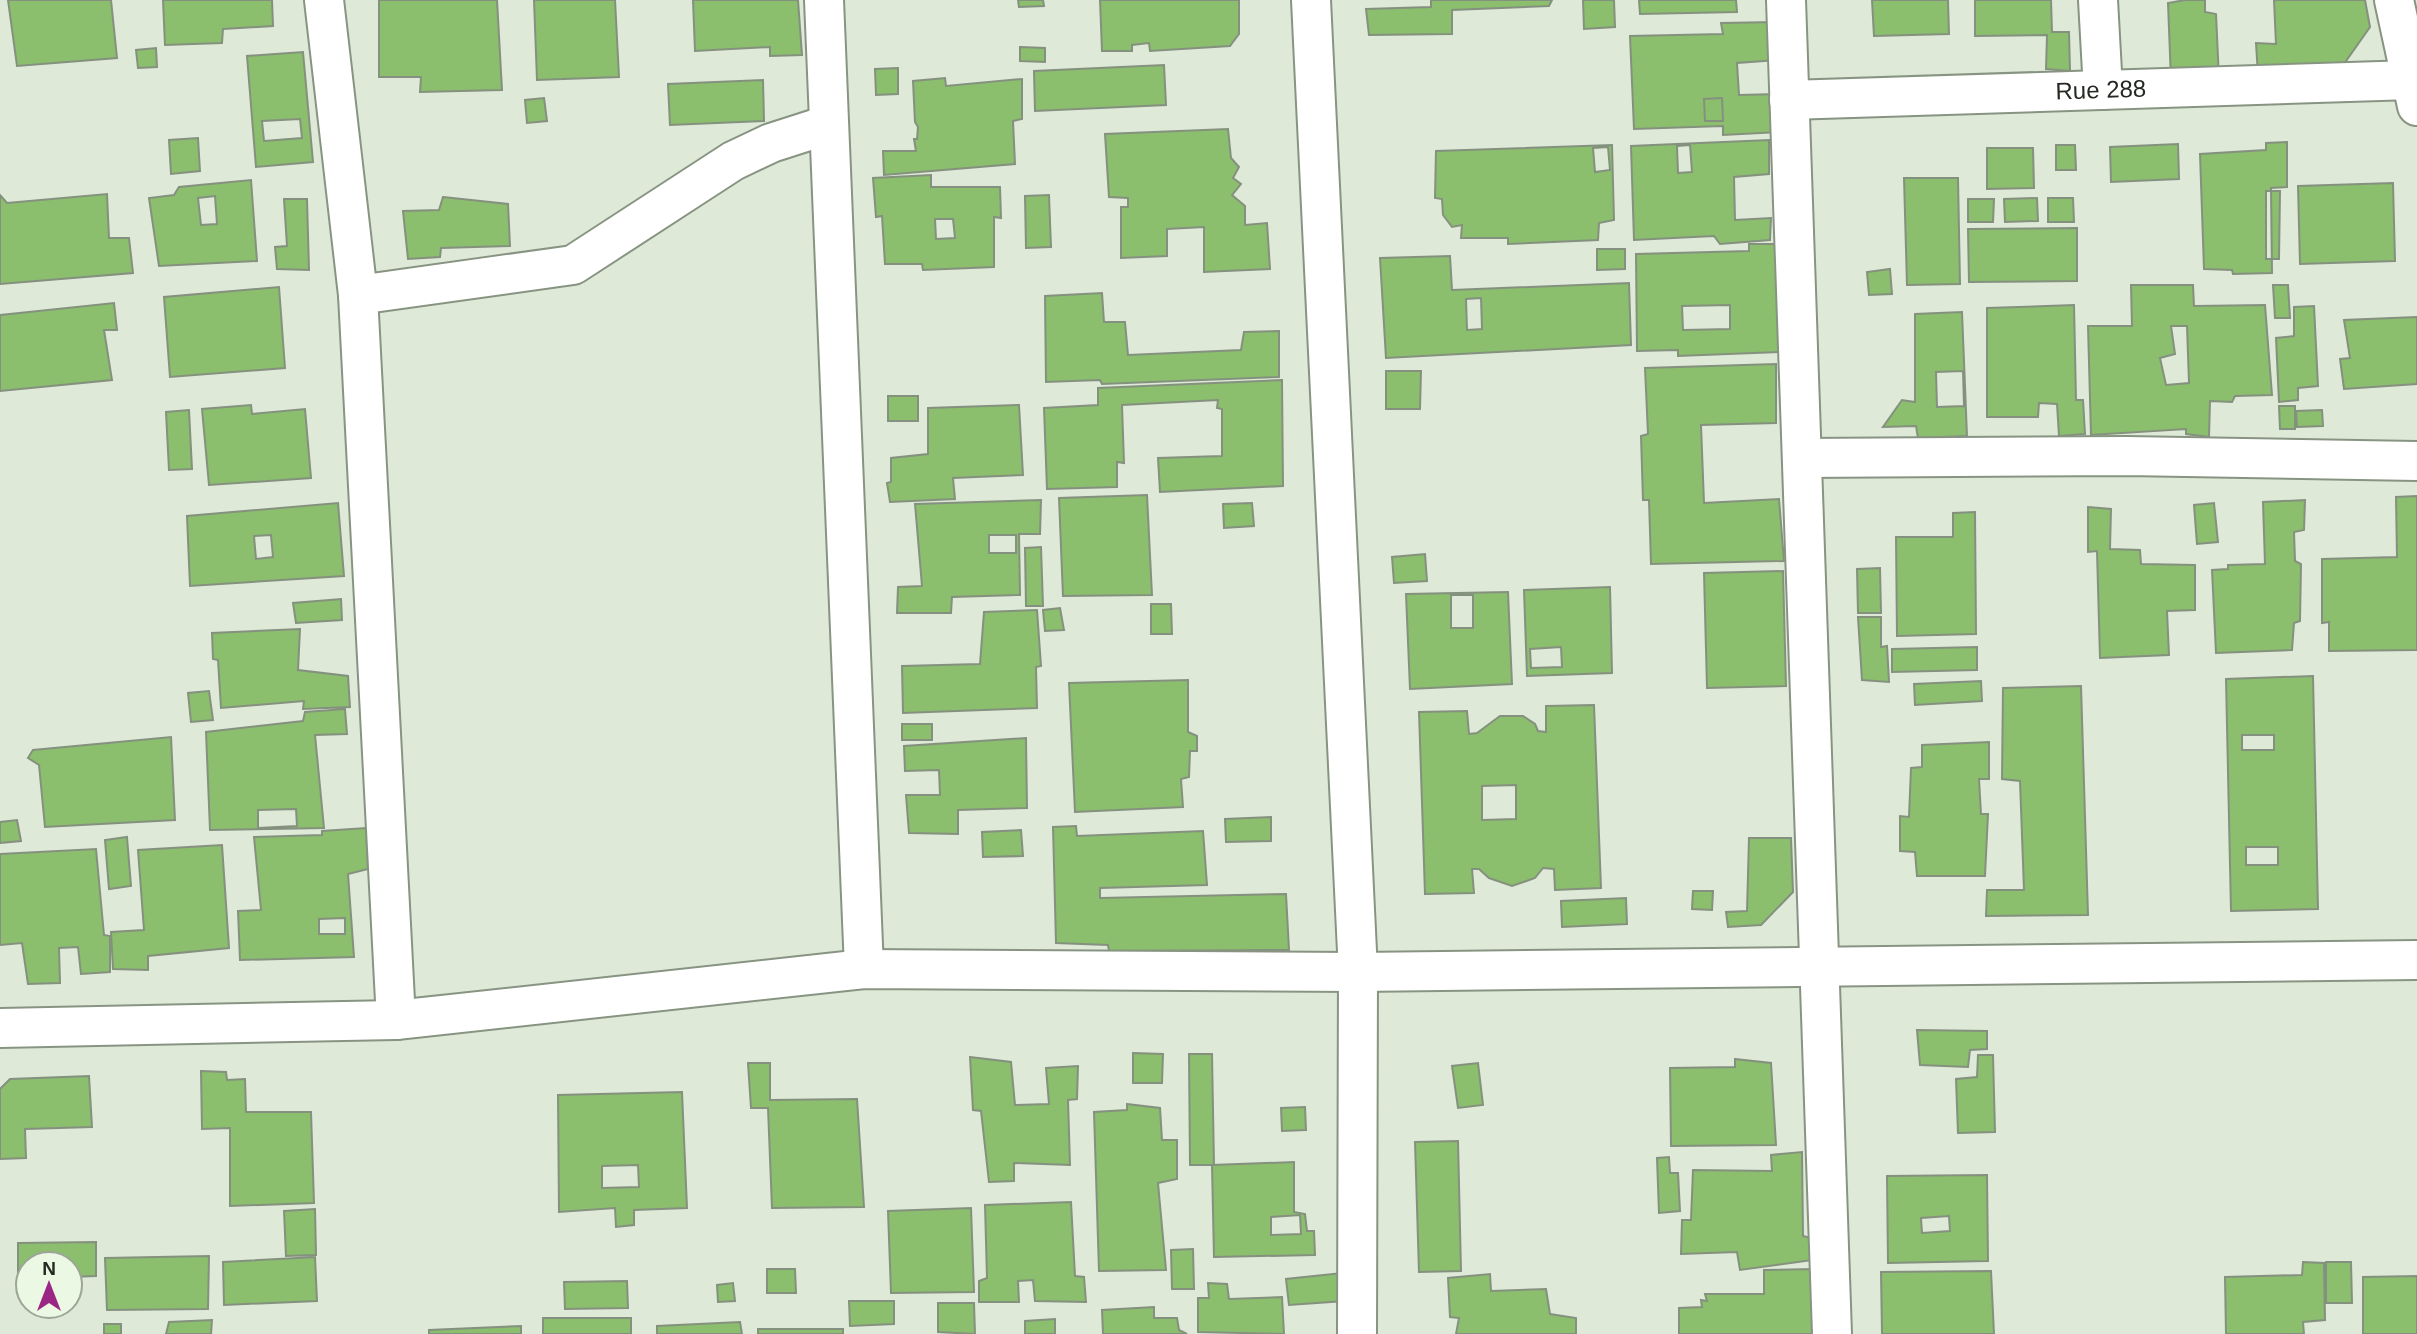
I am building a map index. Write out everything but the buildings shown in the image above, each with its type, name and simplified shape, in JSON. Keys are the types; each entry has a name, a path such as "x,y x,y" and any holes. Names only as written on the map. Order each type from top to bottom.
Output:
{"street":[{"path":"324,0 358,295 396,1020"},
{"path":"824,0 827,125 864,969"},
{"path":"1311,0 1357,972 1357,1334"},
{"path":"1786,0 1832,1334"},
{"path":"2098,0 2104,90"},
{"path":"2394,0 2414,93"},
{"name":"Rue 288","path":"1789,100 2104,90 2414,93"},
{"path":"358,295 573,265 733,161 771,143 827,125"},
{"path":"1802,458 2127,456 2417,461"},
{"path":"0,1028 396,1020 864,969 1357,972 2417,960"}]}
